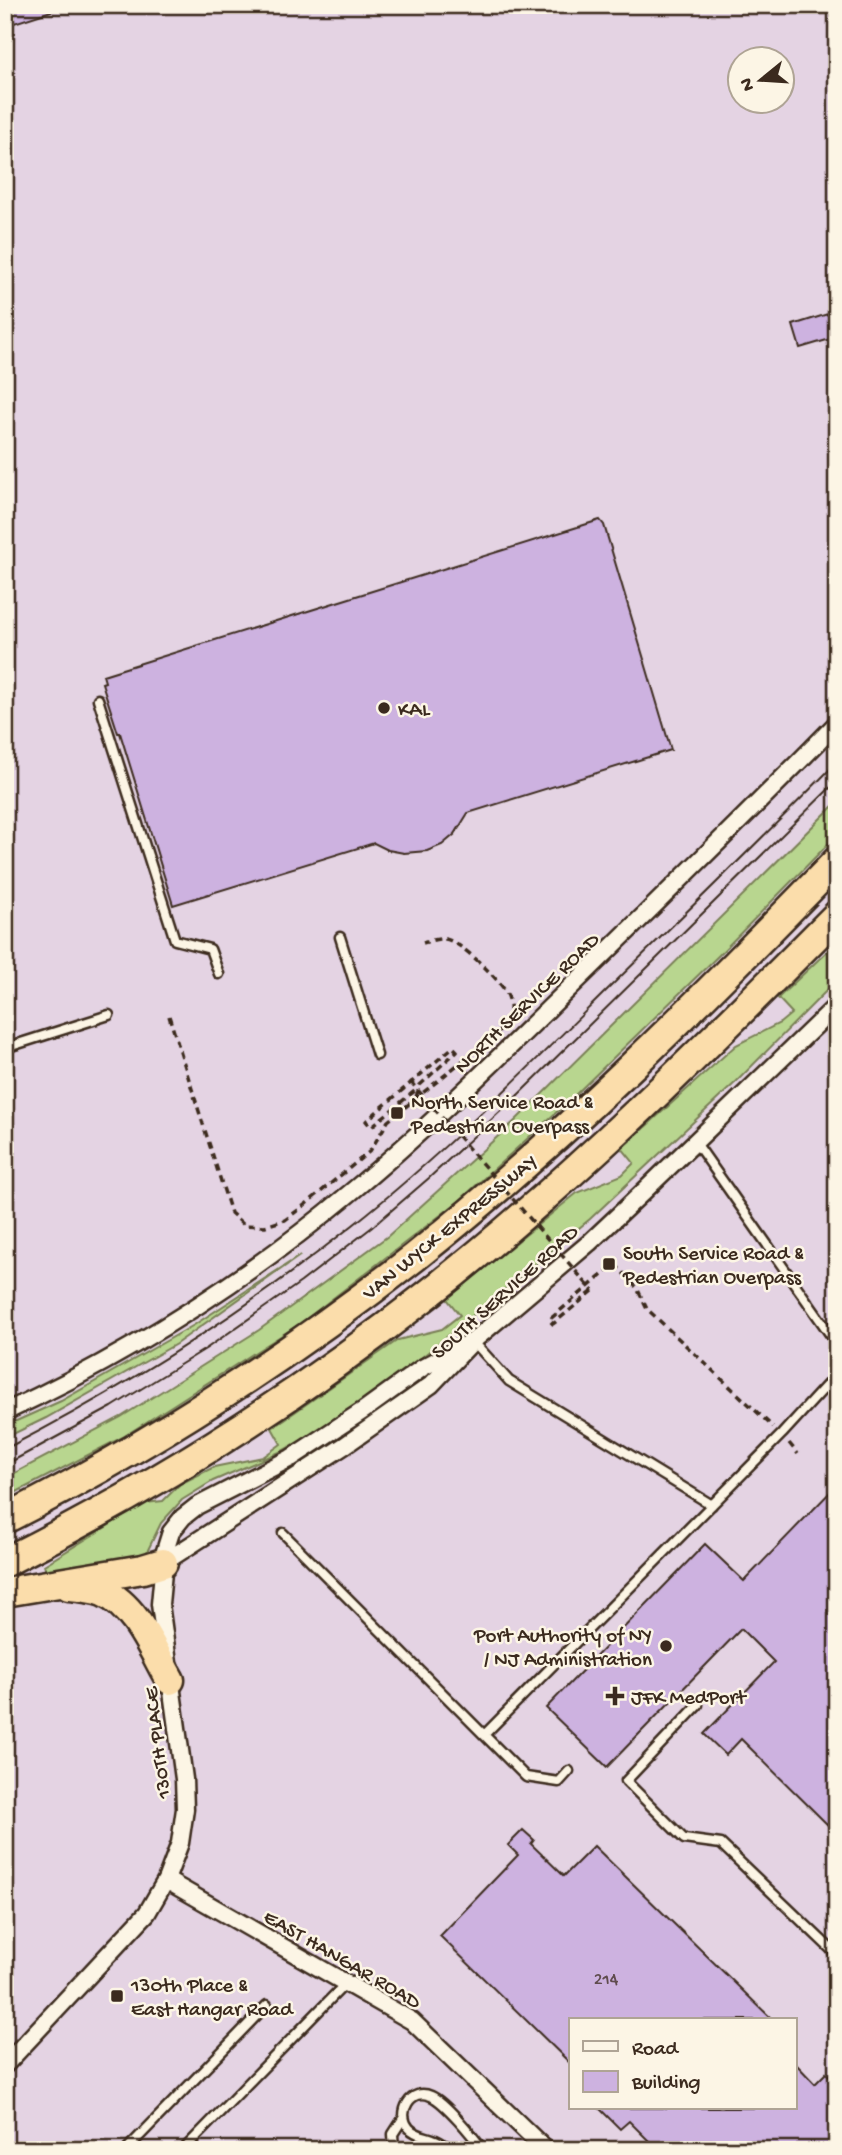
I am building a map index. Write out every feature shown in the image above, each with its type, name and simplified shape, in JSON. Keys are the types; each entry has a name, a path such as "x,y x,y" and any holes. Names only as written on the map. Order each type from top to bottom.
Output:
{"highway":[{"name":"VAN WYCK EXPRESSWAY","path":"5,1520 99,1470 208,1404 289,1351 417,1255 586,1108 837,861"},
{"name":"VAN WYCK EXPRESSWAY","path":"5,1562 118,1502 228,1436 325,1371 428,1295 526,1213 622,1126 837,915"},
{"path":"5,1592 143,1569 163,1563"},
{"path":"56,1584 102,1591 116,1600 130,1614 170,1680"}],"street":[{"name":"NORTH SERVICE ROAD","path":"5,1412 101,1363 180,1316 343,1200 484,1073 837,723"},
{"name":"SOUTH SERVICE ROAD","path":"163,1563 431,1385 473,1341 589,1243 696,1143 837,1005"},
{"name":"130TH PLACE","path":"5,2065 153,1905 180,1843 185,1809 182,1763 160,1604 163,1563 171,1532 183,1517 197,1506 291,1458 354,1418 422,1368 473,1341"},
{"name":"EAST HANGAR ROAD","path":"166,1880 412,2021 542,2147"}],"lane":[{"path":"98,699 175,940 210,949 219,974"},
{"path":"340,937 377,1055"},
{"path":"5,1048 109,1015"},
{"path":"696,1143 837,1345"},
{"path":"473,1341 509,1381 712,1505"},
{"path":"484,1735 782,1434 837,1374"},
{"path":"283,1533 526,1777 559,1782 569,1771"},
{"path":"698,1705 626,1781 684,1839 721,1844 837,1955"},
{"path":"183,2150 346,1983"},
{"path":"126,2150 267,2005"},
{"path":"452,2150 435,2139 422,2137 409,2129 404,2117 405,2105 413,2096 433,2096 471,2133 483,2150"},
{"path":"394,2150 393,2134 404,2117"}],"path":[{"path":"169,1016 231,1213 244,1225 265,1226 285,1220 370,1151 388,1121 506,1024 510,1012 505,990 460,946 444,939 423,943"},
{"path":"416,1089 371,1127 366,1121 453,1046 457,1051 420,1084 416,1097"},
{"path":"410,1081 416,1089 593,1290 553,1324 549,1320 615,1264 637,1288 647,1309 782,1434 798,1454"}],"shaded area":[{"path":"5,5 837,5 837,2150 5,2150"}],"green space":[{"path":"837,802 837,835 572,1098 459,1201 301,1323 123,1437 5,1498 5,1478 121,1417 259,1330 388,1236 516,1120"},
{"path":"837,942 837,980 737,1081 590,1219 410,1367 321,1429 282,1451 213,1481 182,1500 161,1523 144,1558 46,1572 44,1565 145,1503 163,1501 180,1484 214,1467 263,1457 281,1444 272,1428 398,1340 442,1329 460,1315 447,1299 577,1193 622,1175 634,1163 622,1148 736,1045 780,1023 792,1013 778,998"},
{"path":"301,1255 176,1344 46,1418 5,1438 5,1426 61,1401 194,1325"}],"building":[{"path":"5,5 70,5 5,26"},
{"path":"837,311 837,337 800,348 793,325"},
{"name":"KAL","path":"600,520 604,525 671,750 468,813 455,834 442,845 427,851 404,853 388,850 374,843 173,905 102,683 105,682 103,675"},
{"name":"Port Authority of NY / NJ Administration","path":"837,1485 837,1834 741,1739 726,1755 704,1734 774,1662 741,1629 607,1767 546,1708 705,1544 744,1581"},
{"path":"523,1830 534,1840 531,1844 564,1876 594,1846 771,2018 569,2018 569,2062 440,1936 518,1855 508,1845"},
{"path":"796,2064 815,2084 826,2073 837,2083 837,2150 721,2150 711,2140 701,2150 658,2150 629,2121 620,2129 601,2110 796,2110"}],"tram line":[{"path":"5,1449 96,1400 185,1346 312,1257 387,1198 516,1080 837,762"},
{"path":"5,1465 112,1407 207,1348 301,1282 371,1228 518,1095 837,781"}],"place":[{"name":"KAL","path":"384,708"},
{"name":"North Service Road & Pedestrian Overpass","path":"397,1113"},
{"name":"South Service Road & Pedestrian Overpass","path":"609,1264"},
{"name":"Port Authority of NY / NJ Administration","path":"666,1646"},
{"name":"JFK MedPort","path":"615,1696"},
{"name":"130th Place & East Hangar Road","path":"117,1996"}]}
